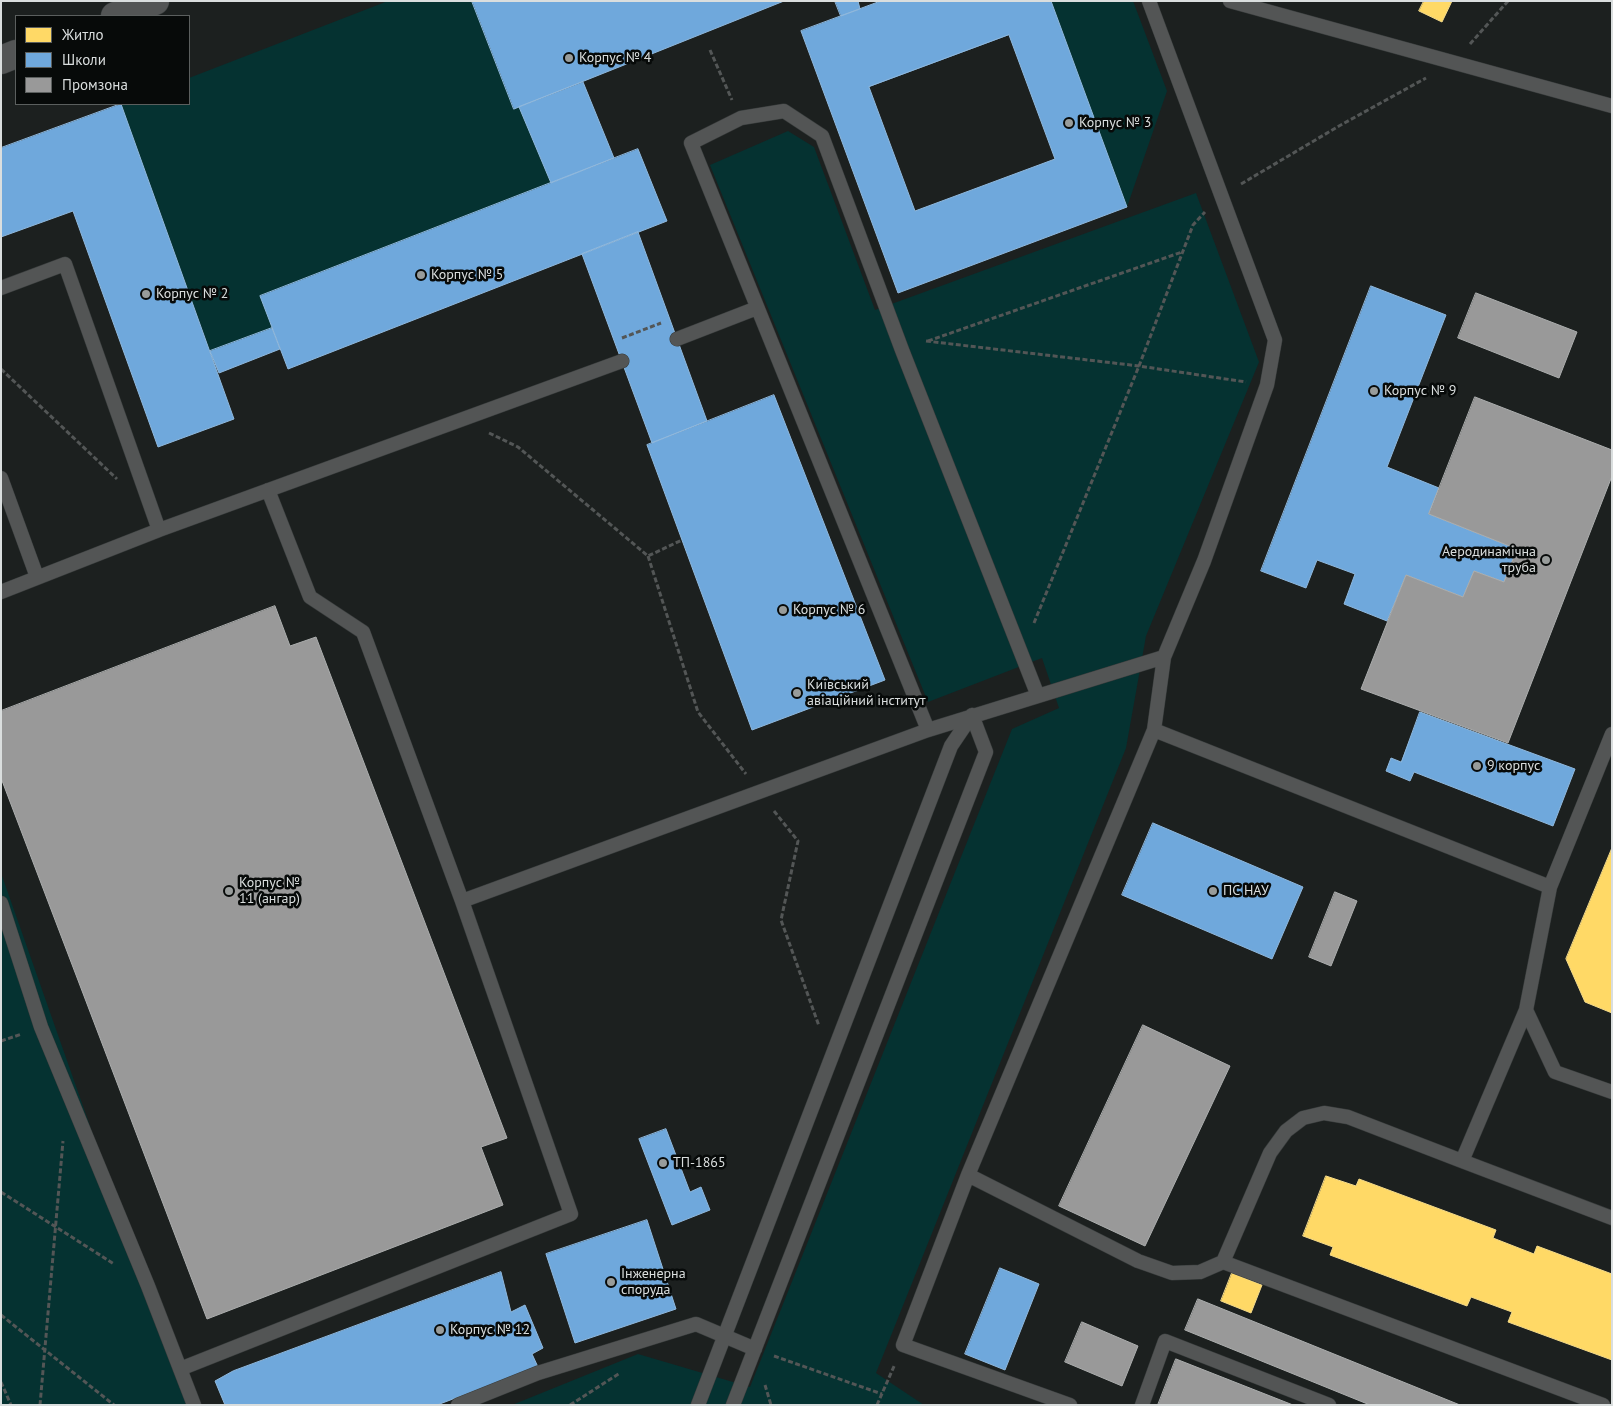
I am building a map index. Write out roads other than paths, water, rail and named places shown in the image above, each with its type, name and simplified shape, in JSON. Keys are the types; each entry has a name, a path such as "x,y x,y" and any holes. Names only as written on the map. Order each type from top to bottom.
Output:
{"main road":[{"path":"119,10 155,1"},
{"path":"1,60 15,54"}],"lane":[{"path":"1070,1405 903,1345 968,1175 1154,730 1164,657 1204,561 1267,385 1275,340 1149,1"},
{"path":"1230,1 1452,64 1612,106"},
{"path":"928,730 691,143 741,118 784,111 822,136 902,350 1038,696"},
{"path":"1,288 65,264 159,530"},
{"path":"677,340 757,308"},
{"path":"1,592 159,530 622,361"},
{"path":"1,478 37,577"},
{"path":"180,1369 571,1214 462,900 363,632 310,597 268,490"},
{"path":"462,900 928,730 1164,657"},
{"path":"698,1405 952,746 972,715"},
{"path":"733,1405 986,752 972,715"},
{"path":"1154,730 1550,887"},
{"path":"1462,1161 1526,1010 1550,887 1612,734"},
{"path":"1,903 41,1027 148,1286 194,1405"},
{"path":"1526,1010 1556,1072 1612,1092"},
{"path":"968,1175 1138,1262 1172,1274 1200,1272 1222,1262 1270,1153 1286,1131 1303,1118 1324,1113 1348,1117 1612,1218"},
{"path":"1222,1262 1603,1405"},
{"path":"458,1405 538,1373 696,1324 754,1349"},
{"path":"1142,1405 1165,1341 1329,1405"}],"place":[{"name":"Корпус № 4","path":"569,58"},
{"name":"Корпус № 3","path":"1069,123"},
{"name":"Корпус № 5","path":"421,275"},
{"name":"Корпус № 2","path":"146,294"},
{"name":"Корпус № 9","path":"1374,391"},
{"name":"Аеродинамічна труба","path":"1546,560"},
{"name":"Корпус № 6","path":"783,610"},
{"name":"Київський авіаційний інститут","path":"797,693"},
{"name":"9 корпус","path":"1477,766"},
{"name":"Корпус № 11 (ангар)","path":"229,891"},
{"name":"ПС НАУ","path":"1213,891"},
{"name":"ТП-1865","path":"663,1163"},
{"name":"Інженерна споруда","path":"611,1282"},
{"name":"Корпус № 12","path":"440,1330"}]}
